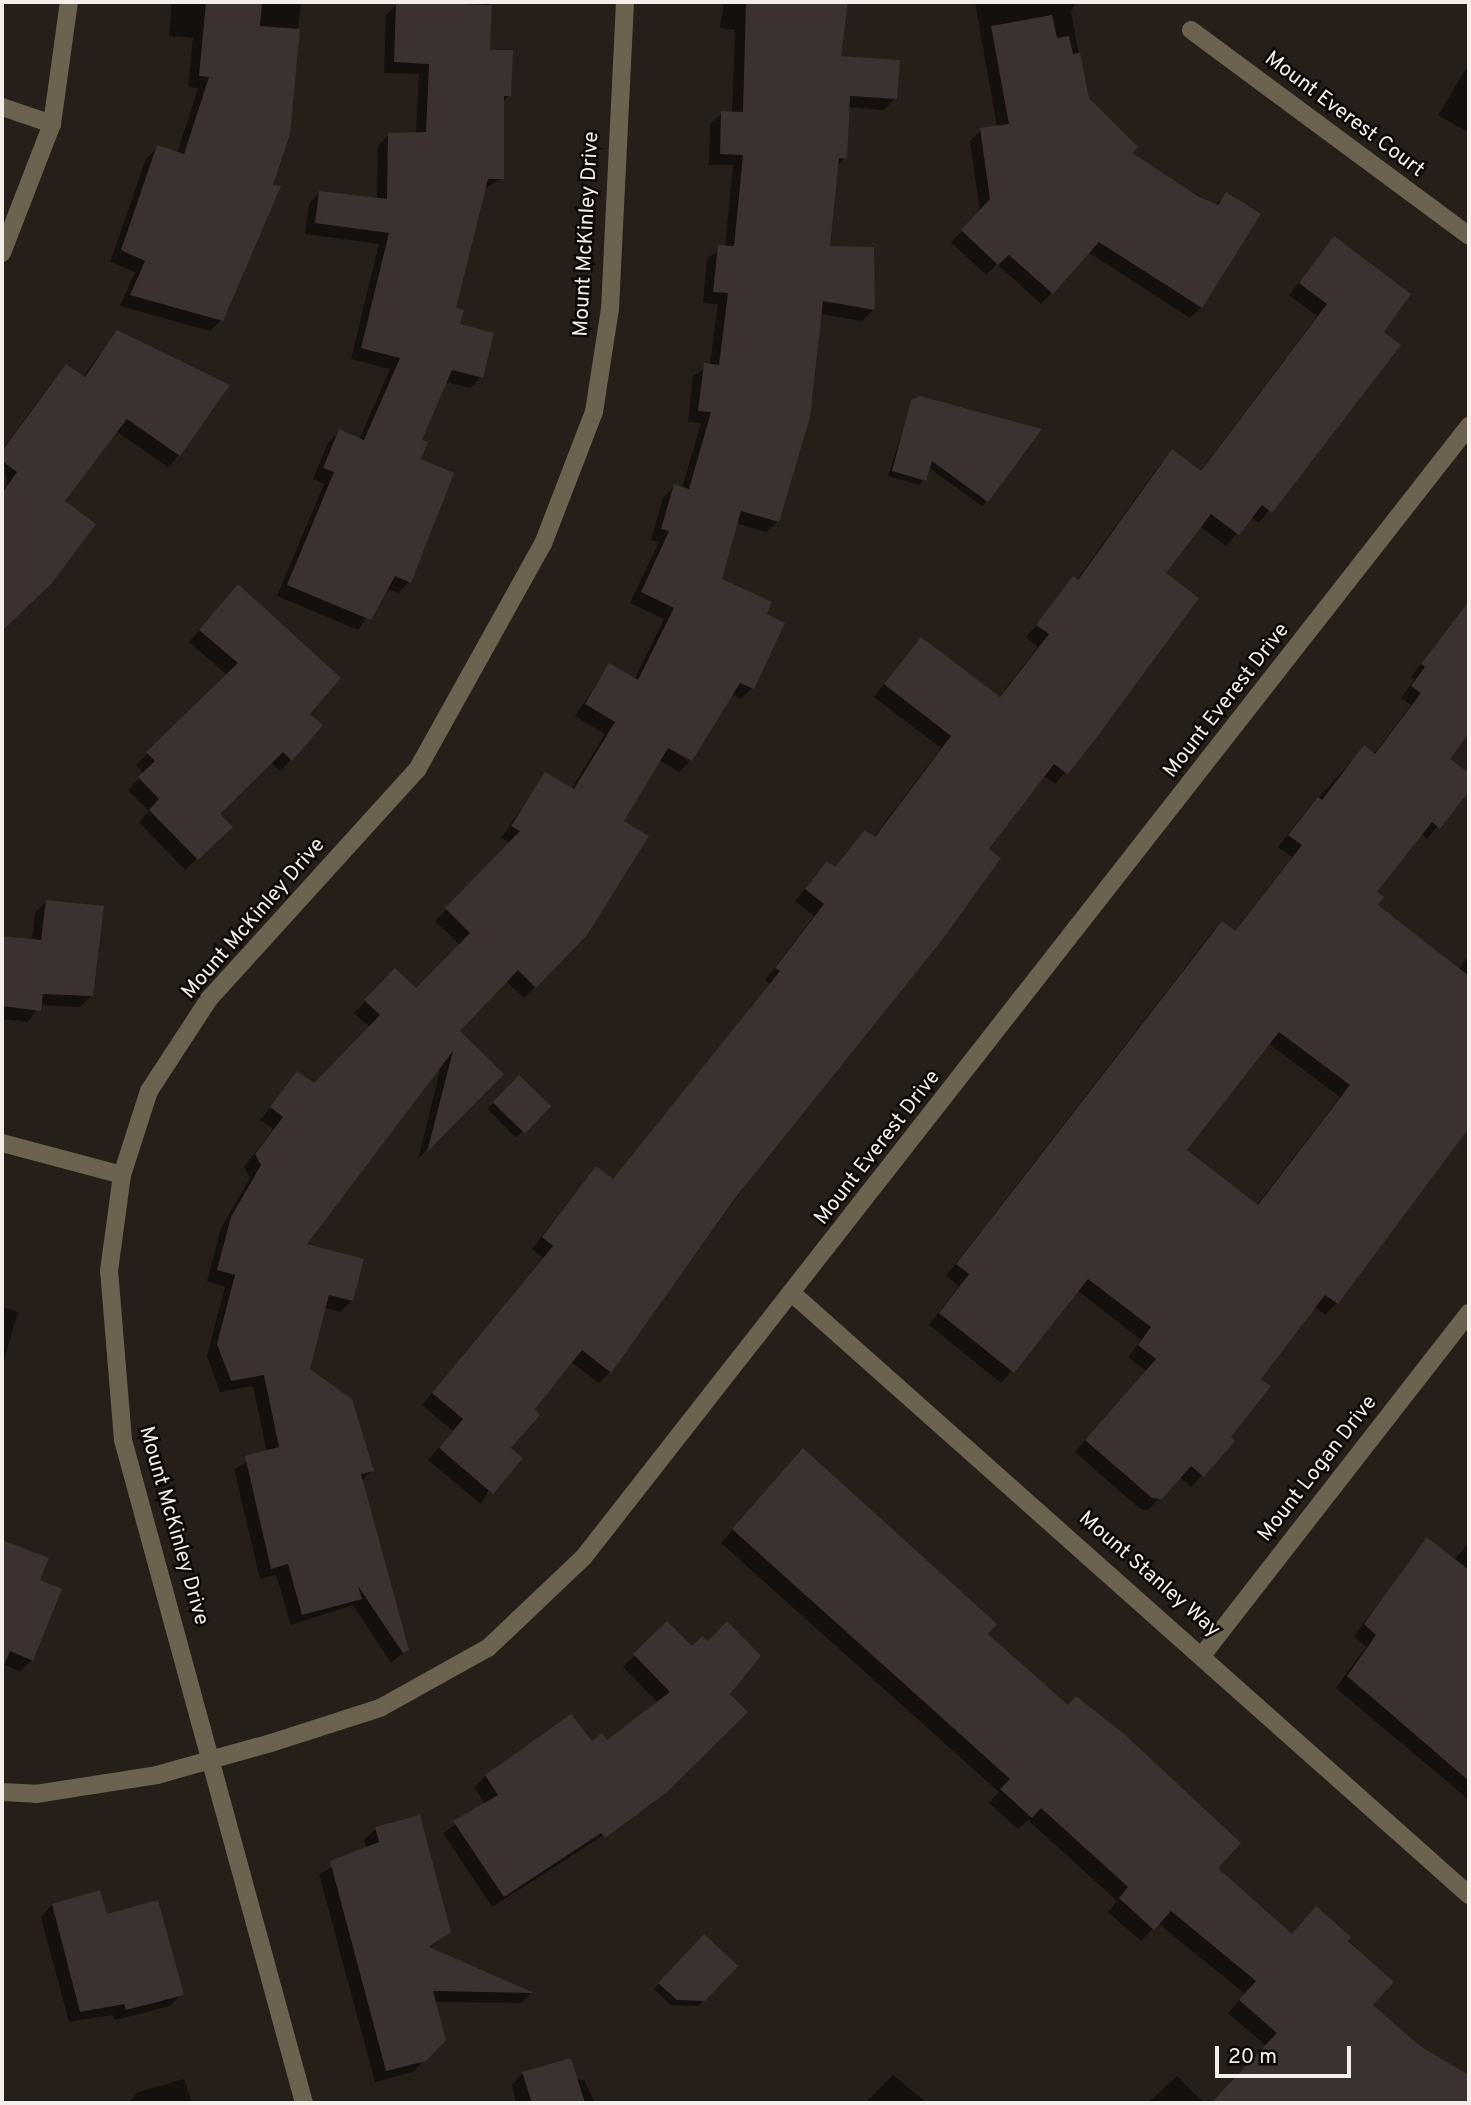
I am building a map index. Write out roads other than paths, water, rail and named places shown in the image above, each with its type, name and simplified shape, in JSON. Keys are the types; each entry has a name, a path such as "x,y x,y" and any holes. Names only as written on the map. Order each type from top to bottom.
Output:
{"street":[{"path":"2,253 52,124 69,2"},
{"name":"Mount McKinley Drive","path":"304,2103 214,1759 123,1440 109,1272 122,1175 149,1091 209,999 417,770 544,544 594,412 610,309 625,2"},
{"name":"Mount Everest Court","path":"1191,30 1469,236"},
{"path":"2,107 52,124"},
{"name":"Mount Everest Drive","path":"2,1792 36,1794 214,1759 380,1708 488,1648 583,1558 793,1294 1469,426"},
{"path":"2,1143 122,1175"},
{"name":"Mount Stanley Way","path":"793,1294 1203,1653 1469,1895"},
{"name":"Mount Logan Drive","path":"1203,1653 1469,1313"}]}
